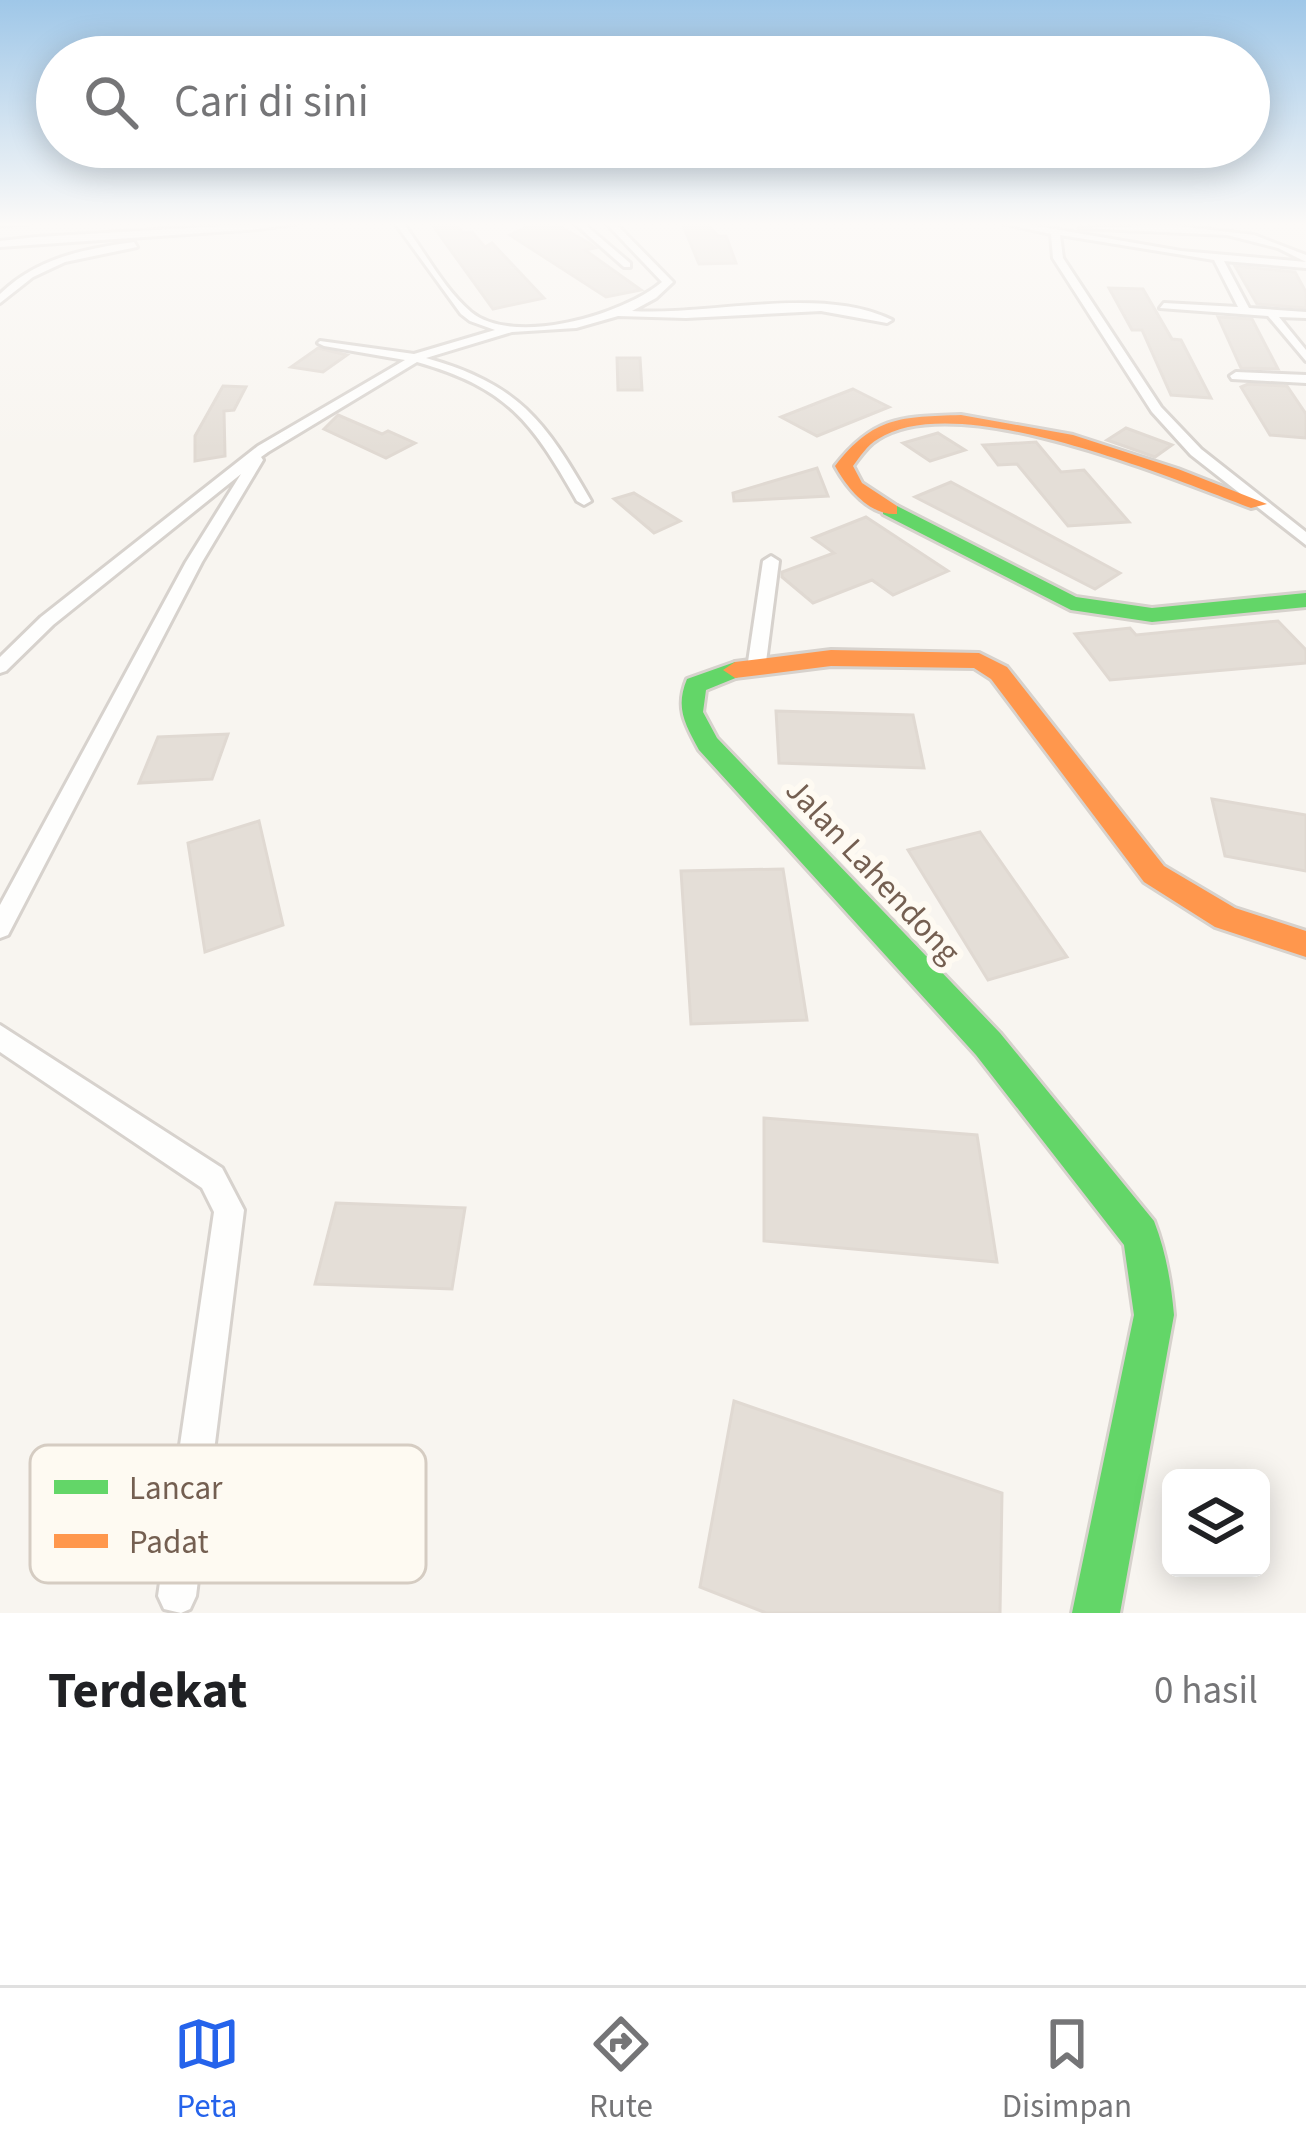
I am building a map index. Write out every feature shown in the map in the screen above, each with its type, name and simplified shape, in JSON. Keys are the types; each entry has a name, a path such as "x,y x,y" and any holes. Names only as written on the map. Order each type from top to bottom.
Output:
{"street":[{"path":"456,298 469,316 495,327 546,330 648,298"},
{"path":"1084,298 1156,409 1196,452 1306,540"},
{"path":"1239,298 1245,310"},
{"path":"612,313 703,317 804,306 862,312 887,320"},
{"path":"1164,306 1306,315"},
{"path":"1271,313 1306,358"},
{"path":"0,667 47,621 263,449 419,356 517,327"},
{"path":"323,343 419,356 476,377 507,397 546,436 584,501"},
{"path":"1237,376 1306,379"},
{"path":"1258,504 1045,432 984,421 922,422 879,429 857,442 844,466 855,486 890,510 1071,603 1152,615 1306,600"},
{"path":"0,928 194,562 263,449"},
{"path":"757,662 771,561"},
{"name":"Jalan Lahendong","path":"1096,1613 1154,1316 1148,1251 1135,1224 988,1044 708,744 691,712 695,685 709,674 757,662 979,661 999,673 1154,874 1185,899 1230,921 1306,944"},
{"path":"0,1037 212,1178 229,1210 197,1445"},
{"path":"177,1597 179,1583"}],"building":[{"path":"485,298 543,298 493,309"},
{"path":"1115,298 1148,298 1172,339 1181,340 1211,398 1171,395 1142,330 1132,330"},
{"path":"1254,298 1306,298 1306,308 1257,304"},
{"path":"1218,317 1252,319 1278,369 1241,368"},
{"path":"318,348 347,355 323,372 291,367"},
{"path":"617,358 640,358 642,390 618,390"},
{"path":"223,386 246,387 234,410 224,411 225,456 195,461 195,436"},
{"path":"1287,386 1306,414 1306,438 1270,435 1241,387"},
{"path":"853,389 889,407 817,436 781,417"},
{"path":"338,415 415,443 386,458 324,429"},
{"path":"1126,428 1172,445 1155,457 1107,440"},
{"path":"938,433 965,450 930,461 903,443"},
{"path":"1036,442 1061,472 1084,470 1129,522 1068,526 1017,464 998,465 983,445"},
{"path":"817,468 828,496 734,501 733,493"},
{"path":"951,482 1120,573 1095,589 915,497"},
{"path":"634,493 680,521 654,533 614,499"},
{"path":"866,517 948,571 893,595 872,580 813,603 782,577 782,572 834,553 813,538"},
{"path":"1278,621 1306,650 1306,663 1110,680 1075,634 1130,628 1136,635"},
{"path":"776,711 913,715 924,768 779,763"},
{"path":"228,734 212,779 139,783 158,737"},
{"path":"1212,799 1306,815 1306,871 1225,856"},
{"path":"259,821 283,925 205,952 188,843"},
{"path":"980,832 1067,957 988,980 908,850"},
{"path":"783,869 807,1020 691,1024 681,871"},
{"path":"764,1118 977,1135 997,1262 764,1241"},
{"path":"336,1203 465,1208 452,1289 315,1284"},
{"path":"734,1401 1002,1493 1000,1613 766,1613 700,1587"}],"traffic: fast":[{"path":"890,510 1071,603 1152,615 1306,600"},
{"path":"735,670 695,685 691,712 708,744 988,1044 1140,1235 1150,1268 1154,1315 1096,1613"}],"traffic: slow":[{"path":"890,510 855,486 844,466 862,443 875,433 914,421 961,420 1067,439 1258,504"},
{"path":"735,670 831,658 979,661 999,673 1154,874 1226,918 1306,944"}]}
